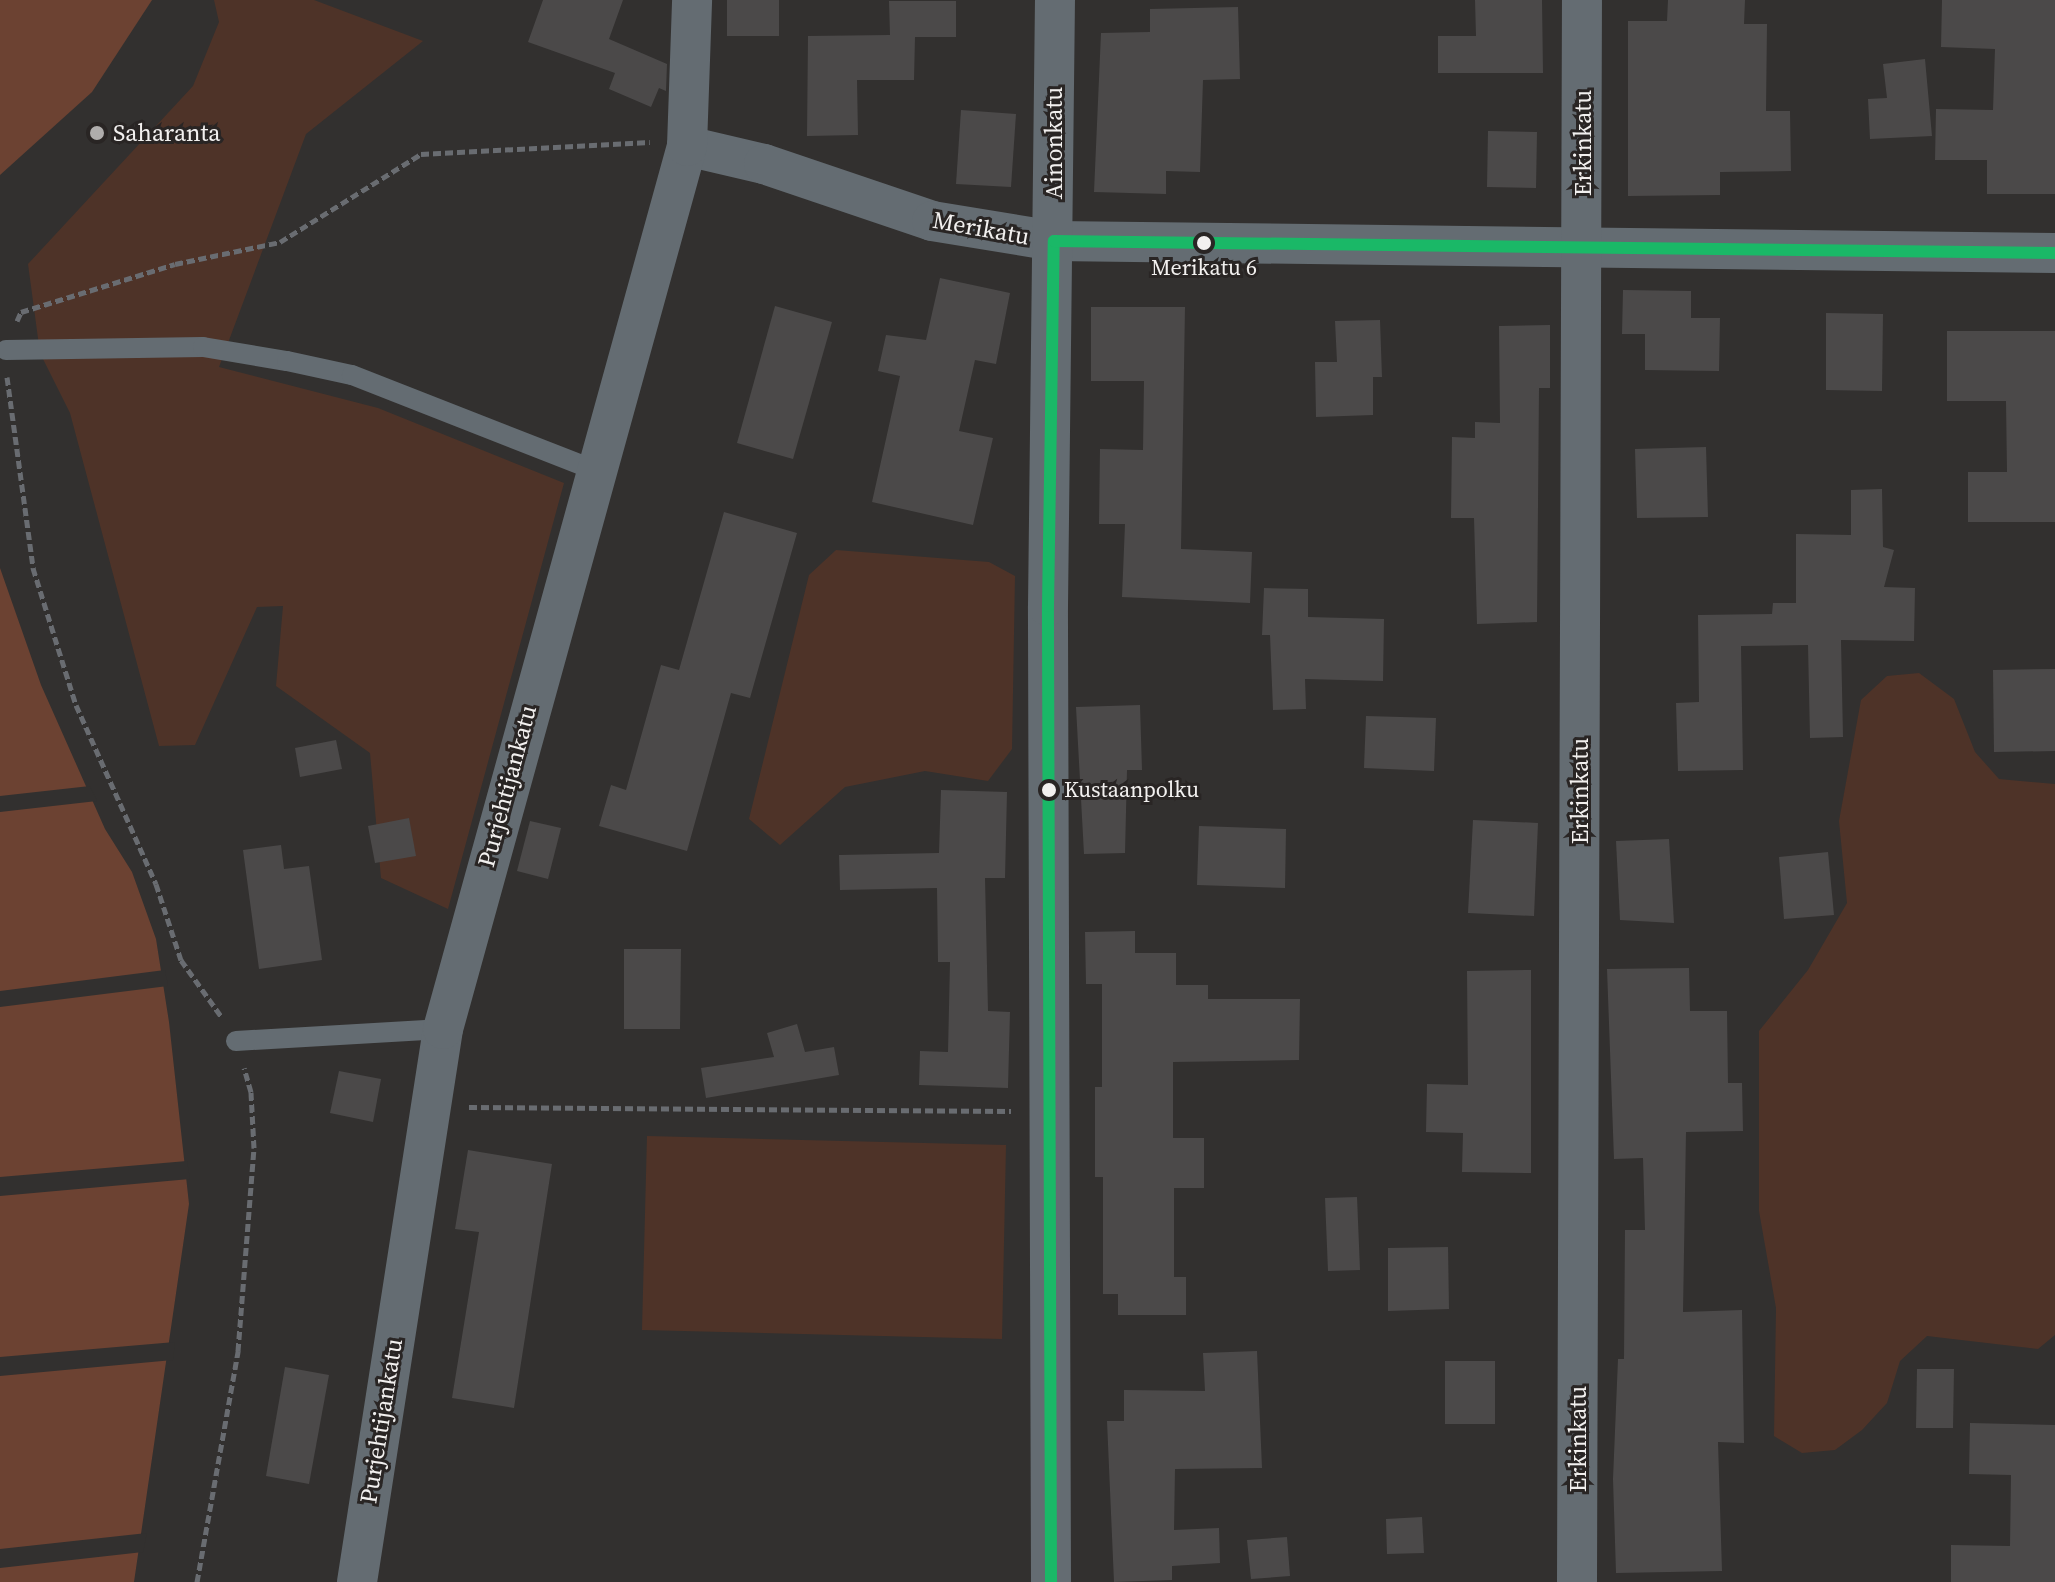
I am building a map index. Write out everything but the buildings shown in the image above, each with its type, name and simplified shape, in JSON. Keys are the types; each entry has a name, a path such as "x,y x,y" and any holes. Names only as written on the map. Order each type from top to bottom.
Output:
{"street":[{"name":"Purjehtijankatu","path":"357,1582 443,1029 594,470 687,146 692,0"},
{"name":"Ainonkatu","path":"1051,1582 1048,1111 1055,0"},
{"name":"Erkinkatu","path":"1577,1582 1582,0"},
{"name":"Merikatu","path":"687,146 764,164 932,221 1054,241 1583,244 2055,253"}],"lane":[{"path":"6,350 203,347 287,361 352,375 594,470"},
{"path":"236,1041 443,1029"}],"path":[{"path":"197,1582 238,1351 254,1148 251,1092 236,1041 181,960 156,884 76,705 33,568 8,408 6,350 21,312 175,264 280,242 421,154 629,140 687,146"},
{"path":"430,1106 1048,1111"}],"shaded area":[{"path":"0,0 152,0 92,92 0,175"},
{"path":"214,0 314,0 423,41 306,134 219,367 378,408 564,483 448,909 381,878 370,753 276,686 283,606 257,607 195,745 159,746 70,413 40,353 28,264 193,86 219,22"},
{"path":"836,550 989,562 1015,576 1012,749 988,781 925,771 845,787 780,845 749,819 809,575"},
{"path":"0,568 41,685 105,829 132,872 156,939 169,1022 189,1204 134,1582 0,1582"},
{"path":"1919,673 1954,699 1975,752 1999,779 2055,784 2055,1335 2038,1349 1927,1336 1900,1361 1887,1403 1862,1430 1835,1450 1802,1453 1774,1436 1776,1308 1759,1211 1759,1031 1808,970 1847,903 1839,821 1861,700 1887,676"},
{"path":"647,1136 1006,1145 1002,1339 642,1330"}],"pier":[{"path":"90,786 97,801 0,812 0,796"},
{"path":"165,970 168,986 0,1007 0,991"},
{"path":"187,1161 190,1179 0,1196 0,1177"},
{"path":"175,1342 173,1360 0,1376 0,1357"},
{"path":"147,1533 143,1552 0,1568 0,1549"}],"transit line":[{"path":"1051,1582 1048,606 1054,241 2055,253"}],"place":[{"name":"Saharanta","path":"97,133"},
{"name":"Merikatu 6","path":"1204,243"},
{"name":"Kustaanpolku","path":"1049,790"}]}
